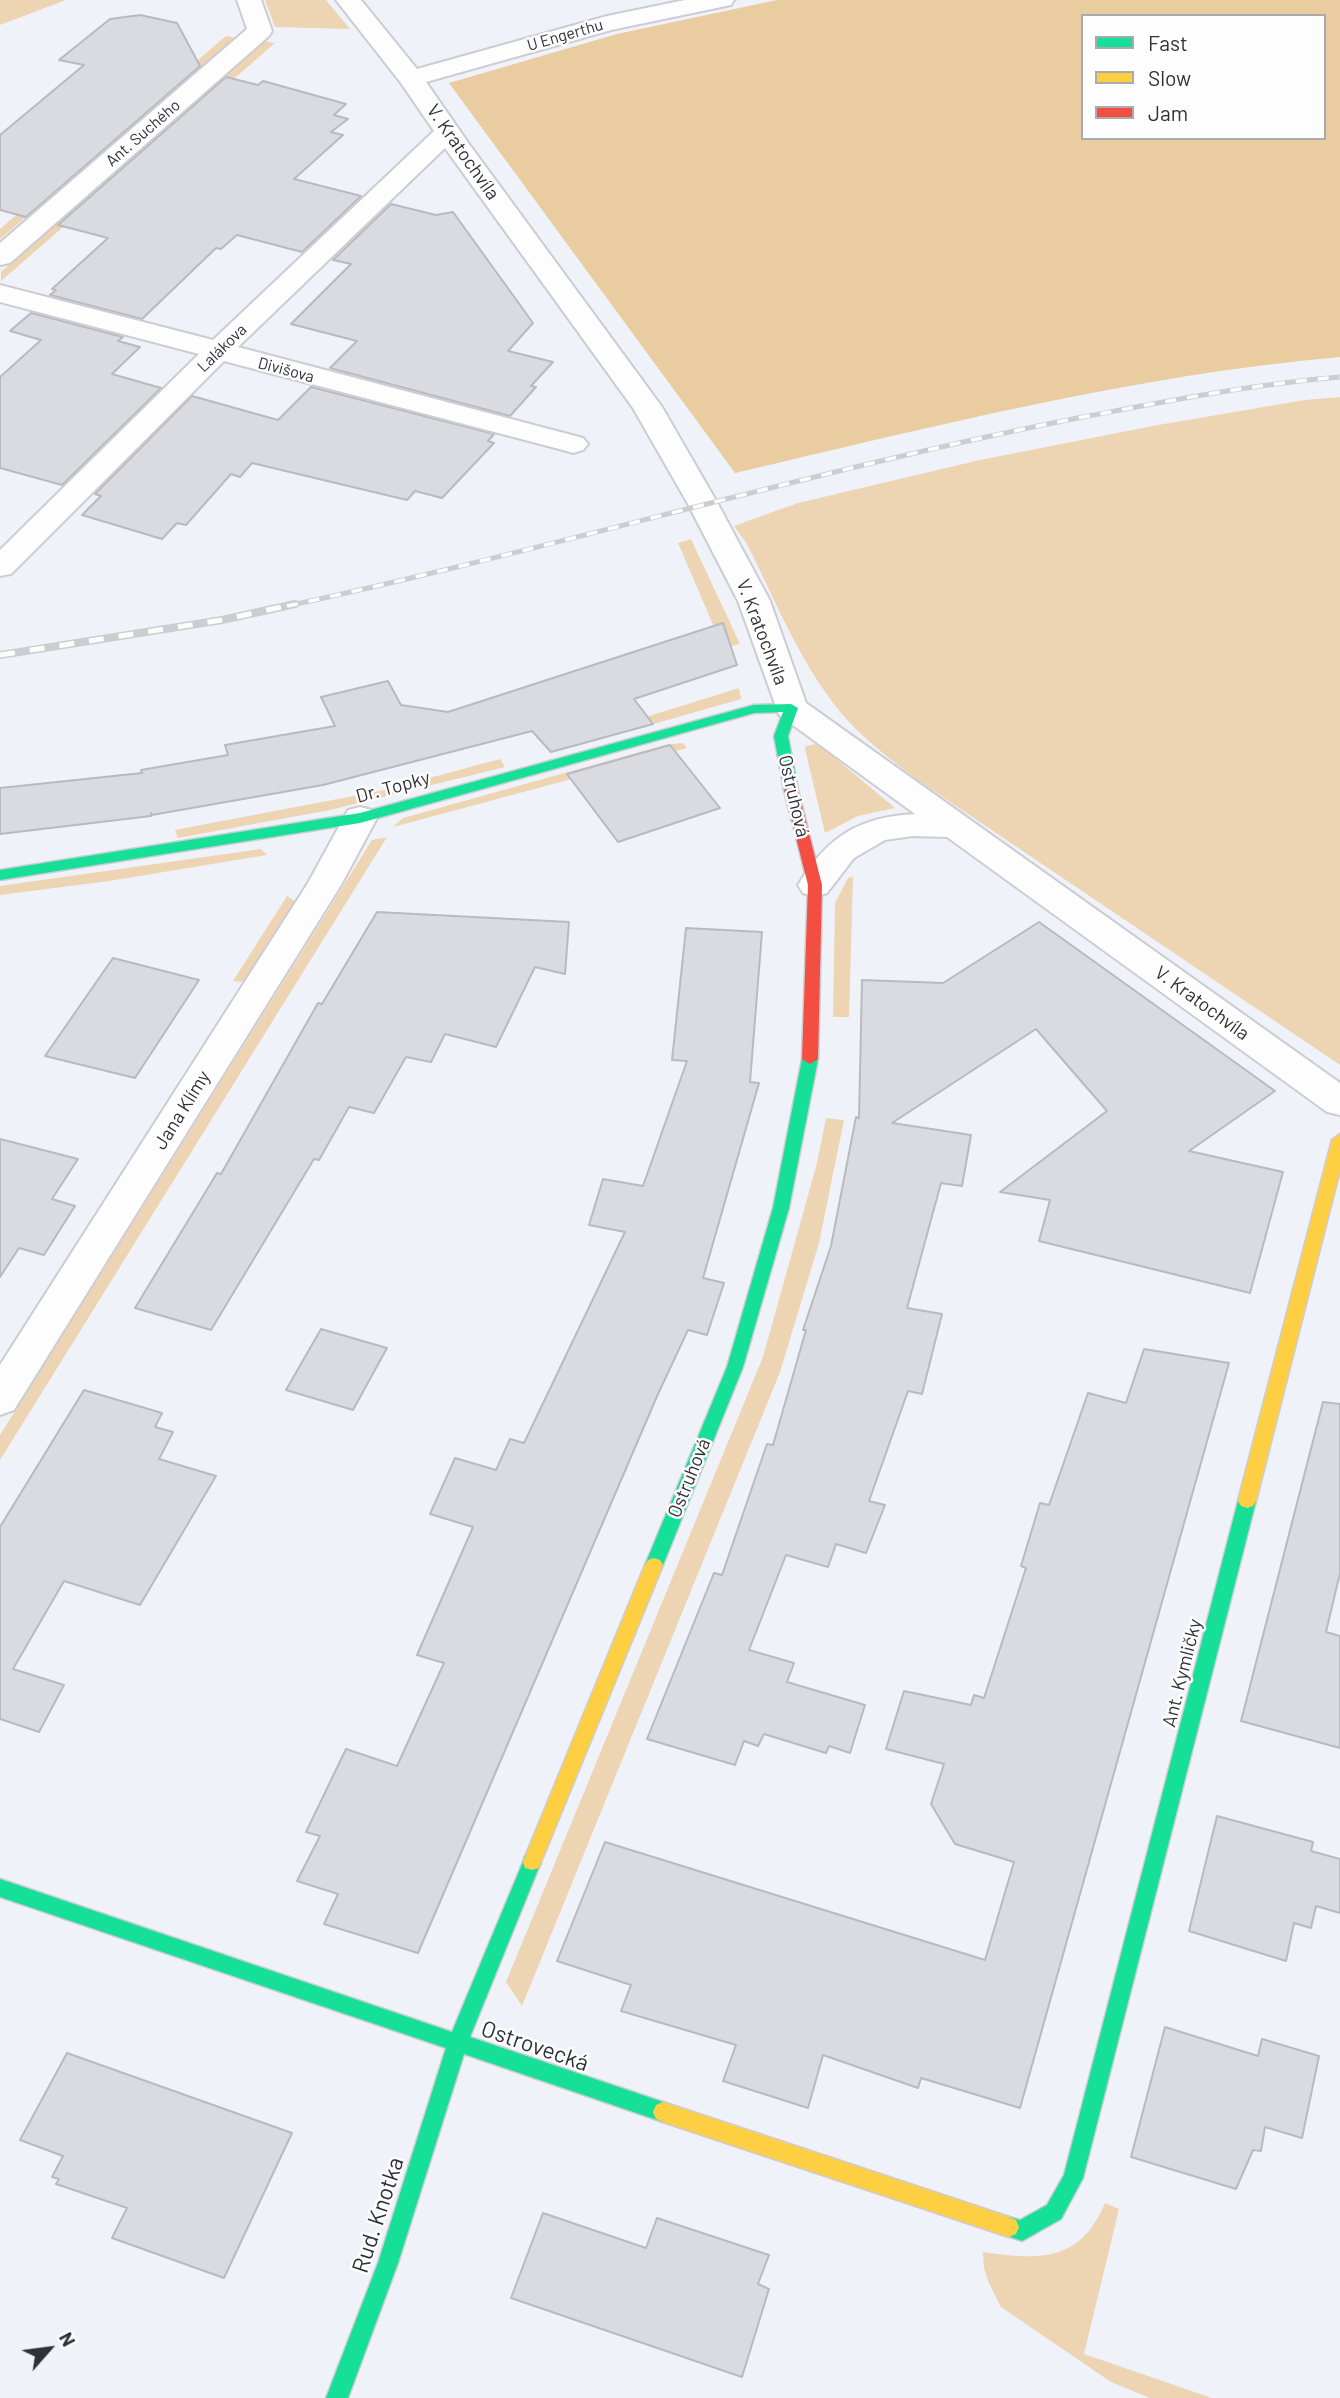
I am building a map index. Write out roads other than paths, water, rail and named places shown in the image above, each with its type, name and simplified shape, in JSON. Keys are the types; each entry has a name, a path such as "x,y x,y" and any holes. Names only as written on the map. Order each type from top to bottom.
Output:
{"street":[{"name":"Ant. Suchého","path":"0,257 260,31 249,0"},
{"name":"V. Kratochvíla","path":"348,0 411,78 447,132 647,407 754,601 790,708 1340,1102"},
{"name":"U Engerthu","path":"411,78 476,62 607,23 722,0"},
{"name":"Lalákova","path":"0,567 217,352 447,132"},
{"name":"Divišova","path":"0,293 573,444"},
{"name":"Dr. Topky","path":"0,875 360,818 754,709 790,708"},
{"name":"Ostruhová","path":"457,2043 735,1367 781,1208 811,1053 815,885 792,798 781,736 790,708"},
{"name":"Jana Klímy","path":"0,1399 324,885 360,818"},
{"path":"815,885 833,859 866,834 890,826 921,823 956,826"},
{"name":"Ant. Kymličky","path":"1054,2212 1073,2178 1340,1140"},
{"name":"Ostrovecká","path":"0,1888 1022,2231 1054,2212"},
{"name":"Rud. Knotka","path":"337,2398 388,2263 457,2043"}],"railway":[{"path":"287,606 983,438 1211,394 1340,377"},
{"path":"0,655 222,620 295,604"}]}
